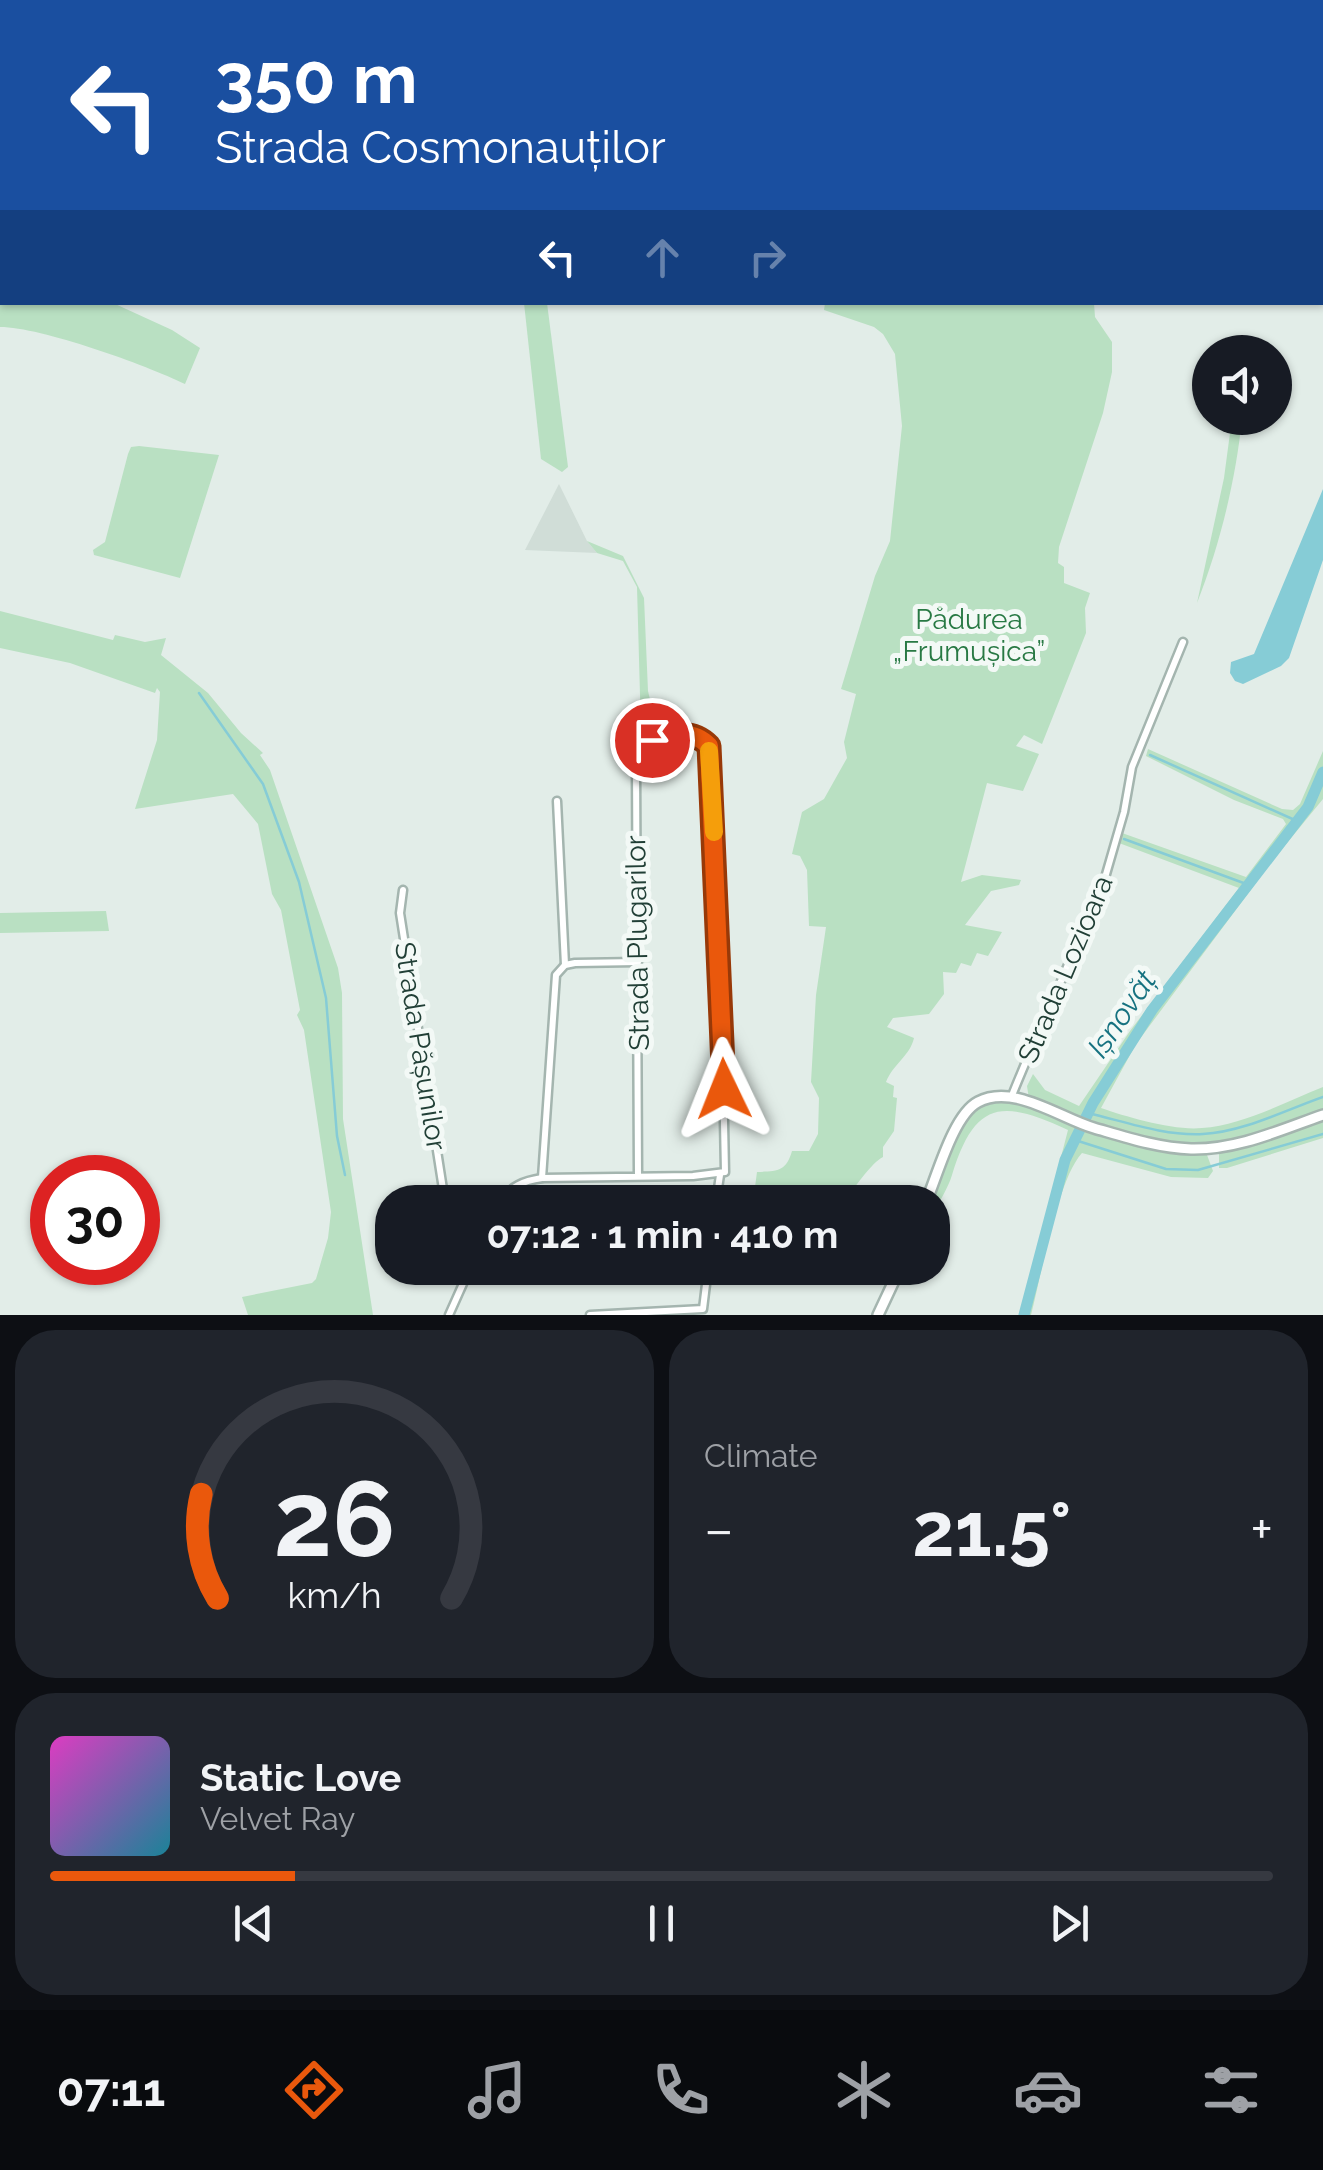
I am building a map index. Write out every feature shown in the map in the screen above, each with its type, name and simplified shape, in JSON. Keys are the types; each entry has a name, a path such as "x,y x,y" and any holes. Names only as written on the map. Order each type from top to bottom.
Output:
{"street":[{"name":"Strada Lozioara","path":"933,1185 968,1109 989,1098 1011,1098 1071,963 1096,894 1100,895 1124,812 1132,767 1183,642"},
{"name":"Strada Plugarilor","path":"638,1176 636,766 652,740 676,733 696,736 709,746 721,971 722,1174"},
{"path":"542,1178 556,975 565,965 556,801"},
{"name":"Strada Pășunilor","path":"402,890 400,913 442,1185"},
{"path":"565,965 638,962"},
{"path":"1011,1098 1090,1127 1172,1148 1209,1148 1249,1141 1323,1115"},
{"path":"517,1185 542,1178 722,1174 720,1185"},
{"path":"449,1315 462,1285"},
{"path":"590,1315 702,1308 705,1285"},
{"path":"878,1315 892,1285"}],"shaded area":[{"path":"559,484 587,541 597,553 525,550"}],"green space":[{"path":"0,305 117,305 172,330 200,348 185,384 66,340 0,327"},
{"path":"524,305 547,305 568,467 562,472 541,459"},
{"name":"Pădurea „Frumușica”","path":"825,305 1094,305 1095,317 1112,342 1112,372 1103,413 1059,547 1058,563 1064,567 1064,583 1090,593 1085,608 1086,633 1042,744 1024,735 1016,746 1039,754 1023,791 987,783 961,882 982,875 1021,880 1019,885 991,891 965,925 1002,932 988,956 977,953 971,966 961,963 956,973 943,972 944,994 929,1014 893,1018 887,1027 914,1038 886,1082 894,1086 893,1097 897,1098 894,1131 883,1147 883,1157 857,1185 755,1185 757,1172 780,1169 792,1151 809,1151 818,1134 819,1098 811,1082 816,995 826,927 809,926 807,870 800,856 792,854 802,812 824,799 847,758 844,742 856,694 841,689 875,576 890,541 902,426 895,354 874,327 824,310"},
{"path":"1230,435 1240,435 1220,535 1197,603"},
{"path":"131,447 219,455 180,578 94,555 93,550 105,542 128,454"},
{"path":"587,541 623,556 644,598 648,691 656,725 631,769 624,768 619,735 641,731 637,587 623,561 597,553"},
{"path":"0,611 113,640 115,635 145,642 166,638 161,655 208,693 263,753 260,755 270,770 338,968 342,993 343,1119 373,1315 248,1315 242,1297 312,1283 328,1238 331,1212 304,1030 297,1015 300,1010 281,910 272,894 258,824 233,794 135,809 157,740 160,692 70,663 0,648"},
{"path":"1148,749 1282,809 1293,810 1300,804 1323,751 1323,799 1136,1044 1101,1108 1165,1125 1202,1128 1248,1118 1323,1087 1323,1110 1264,1132 1203,1144 1159,1141 1114,1130 1029,1099 1027,1086 1033,1074 1045,1090 1079,1106 1130,1031 1239,888 1119,843 1122,833 1246,877 1286,824 1283,819 1234,800 1146,756"},
{"path":"106,911 109,931 0,933 0,913"},
{"path":"1000,1100 1123,1142 1207,1155 1213,1171 1208,1178 1171,1177 1082,1153 1058,1206 1031,1315 1020,1315 1068,1130 1025,1114 994,1113 970,1132 948,1185 937,1185 961,1125 976,1106"},
{"path":"1323,1120 1323,1138 1219,1168 1219,1153"}],"water":[{"path":"1323,489 1323,560 1289,658 1281,666 1243,684 1235,681 1230,673 1231,662 1254,654"}],"waterway":[{"path":"199,693 263,784 299,882 326,998 337,1136 345,1175"},
{"path":"1150,755 1297,821"},
{"name":"Ișnovăț","path":"1024,1315 1065,1160 1093,1103 1152,1010 1308,807 1323,772"},
{"path":"1124,839 1249,885"},
{"path":"1088,1113 1159,1131 1203,1134 1249,1125 1323,1097"},
{"path":"1075,1140 1166,1169 1198,1170 1323,1134"}],"slow traffic":[{"path":"709,751 714,832"}],"route":[{"path":"652,740 676,733 696,736 709,746 724,1089"}]}
